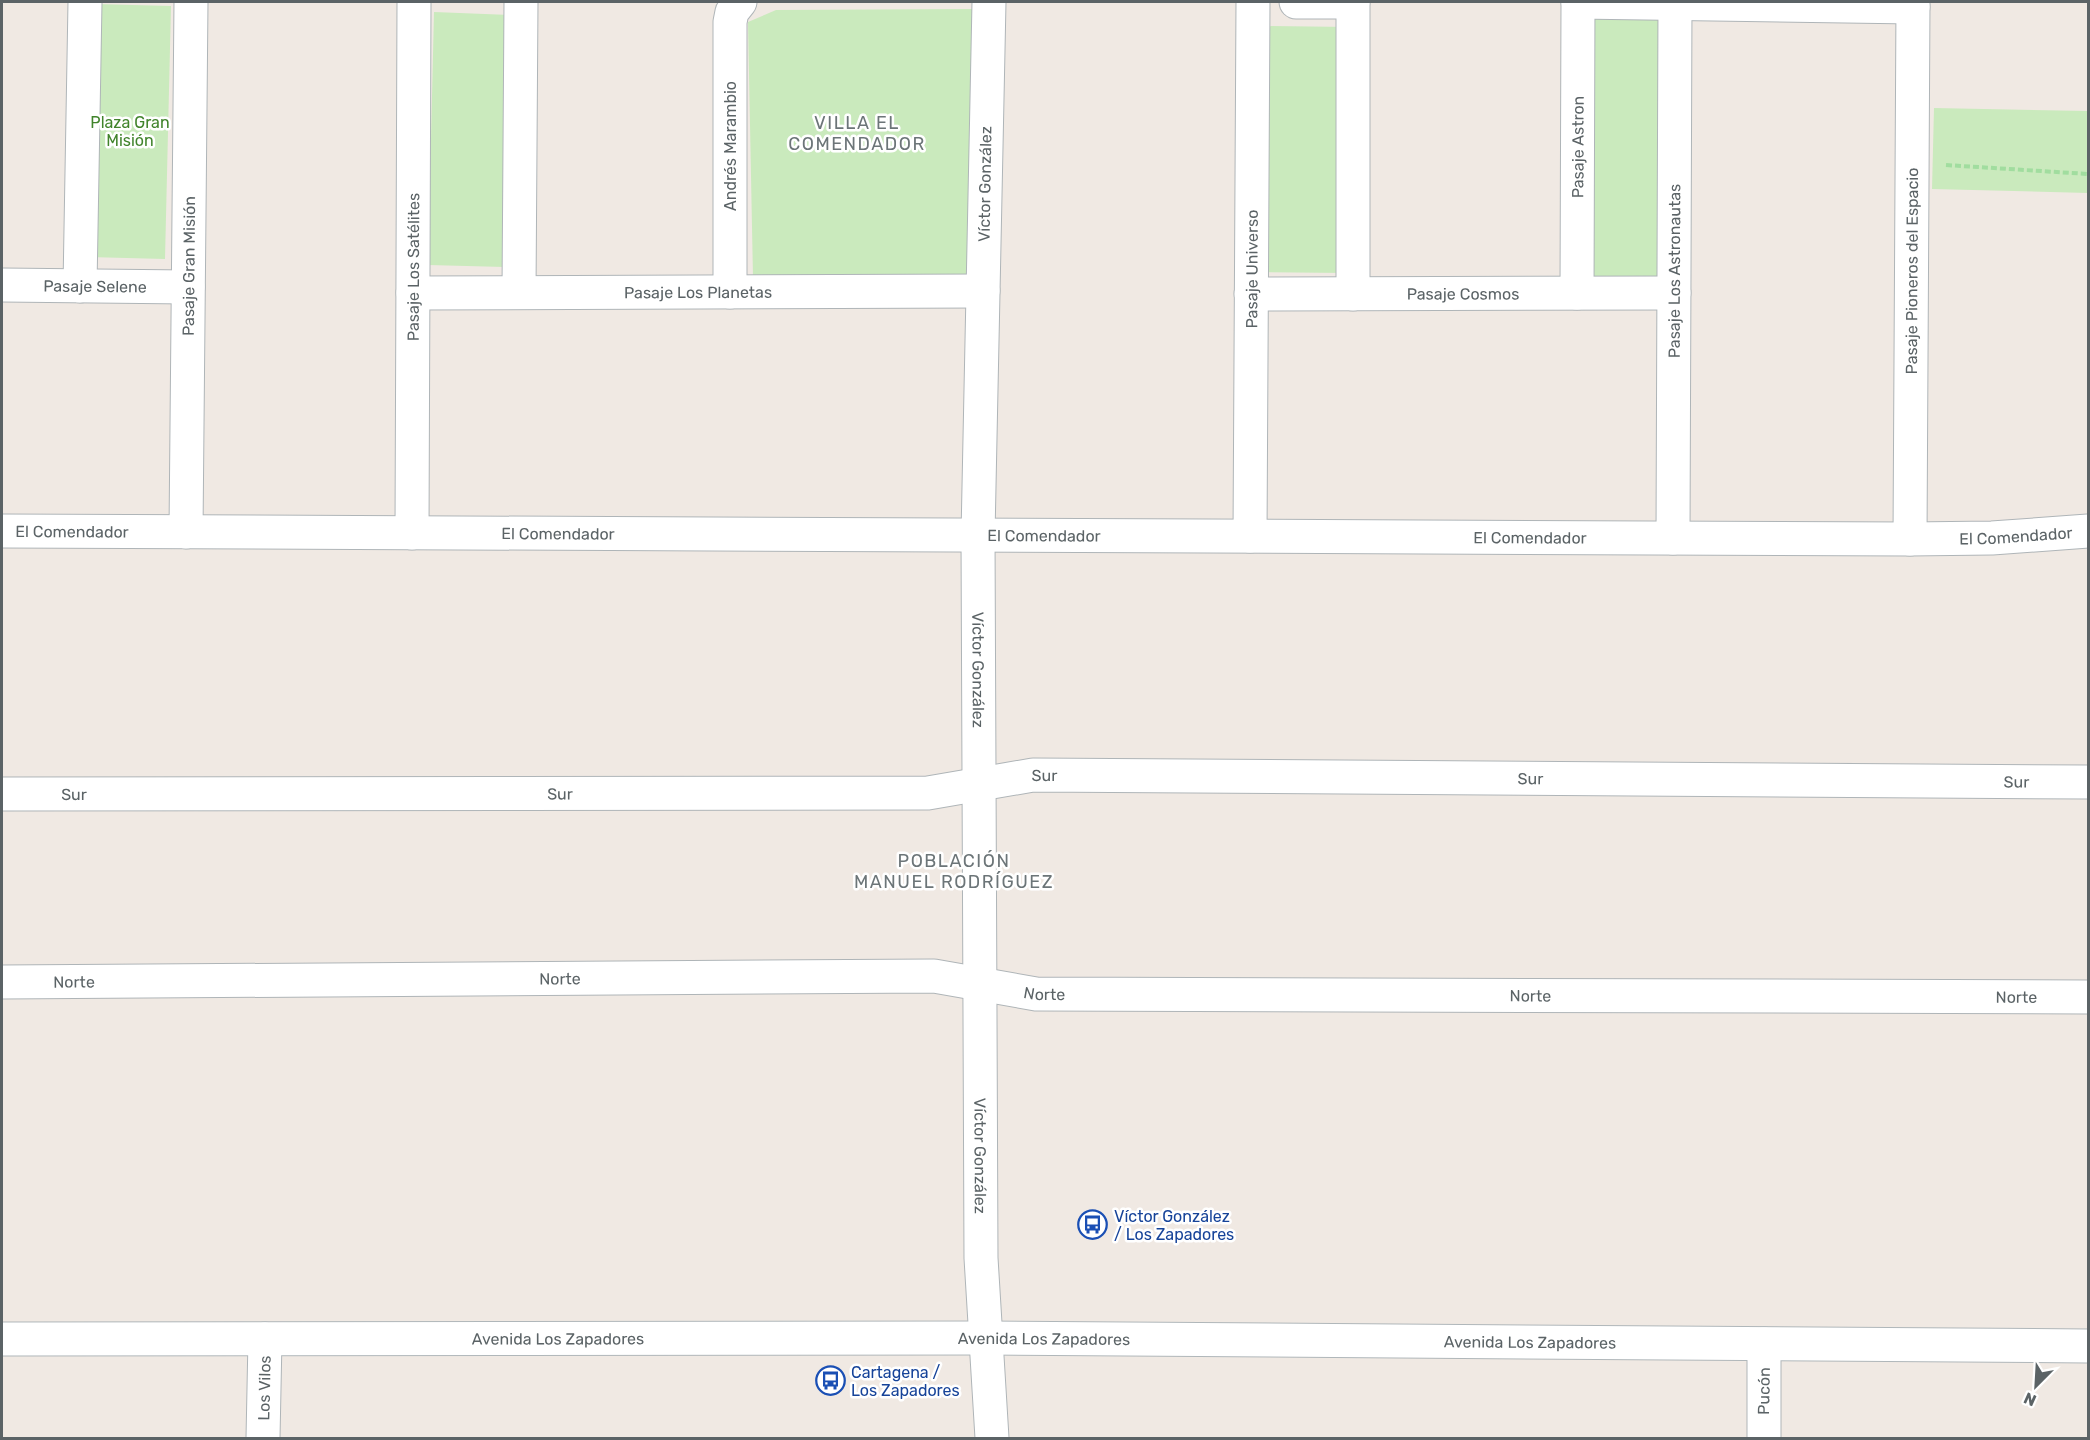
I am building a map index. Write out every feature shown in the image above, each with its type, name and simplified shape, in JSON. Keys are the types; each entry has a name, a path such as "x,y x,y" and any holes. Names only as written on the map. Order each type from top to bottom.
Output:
{"street":[{"path":"80,286 85,2"},
{"name":"Pasaje Gran Misión","path":"186,532 191,2"},
{"name":"Pasaje Los Satélites","path":"412,533 414,2"},
{"path":"519,292 521,2"},
{"name":"Andrés Marambio","path":"730,292 730,22 732,12 739,2"},
{"name":"Víctor González","path":"989,2 978,535 981,1258 992,1438"},
{"name":"Pasaje Universo","path":"1250,536 1253,2"},
{"path":"1296,2 1353,2 1353,294"},
{"path":"1578,2 1913,4"},
{"name":"Pasaje Astron","path":"1577,293 1578,2"},
{"name":"Pasaje Los Astronautas","path":"1673,538 1675,3"},
{"name":"Pasaje Pioneros del Espacio","path":"1910,539 1913,4"},
{"name":"Pasaje Selene","path":"2,285 188,287"},
{"name":"Pasaje Los Planetas","path":"413,293 983,291"},
{"name":"Pasaje Cosmos","path":"1251,294 1674,293"},
{"name":"El Comendador","path":"2,531 1910,539 1992,538 2088,531"},
{"name":"Sur","path":"2,794 928,793 1033,776 2088,782"},
{"name":"Norte","path":"2,982 934,976 1036,994 2088,997"},
{"name":"Avenida Los Zapadores","path":"2,1339 986,1338 2088,1346"},
{"name":"Los Vilos","path":"263,1438 265,1339"},
{"name":"Pucón","path":"1764,1344 1764,1438"}],"path":[{"path":"1912,163 2088,174"}],"green space":[{"name":"Plaza Gran Misión","path":"94,4 171,6 165,259 88,257"},
{"path":"973,9 973,281 753,278 748,22 776,10"},
{"path":"1590,10 1666,12 1660,279 1585,277"},
{"path":"434,12 511,15 505,267 428,265"},
{"path":"1260,26 1351,27 1347,273 1256,272"},
{"path":"1934,108 2088,111 2088,193 1932,189"}],"place":[{"name":"Víctor González / Los Zapadores","path":"1093,1225"},
{"name":"Cartagena / Los Zapadores","path":"830,1381"}],"district":[{"name":"VILLA EL COMENDADOR","path":"857,133"},
{"name":"POBLACIÓN MANUEL RODRÍGUEZ","path":"954,871"}]}
